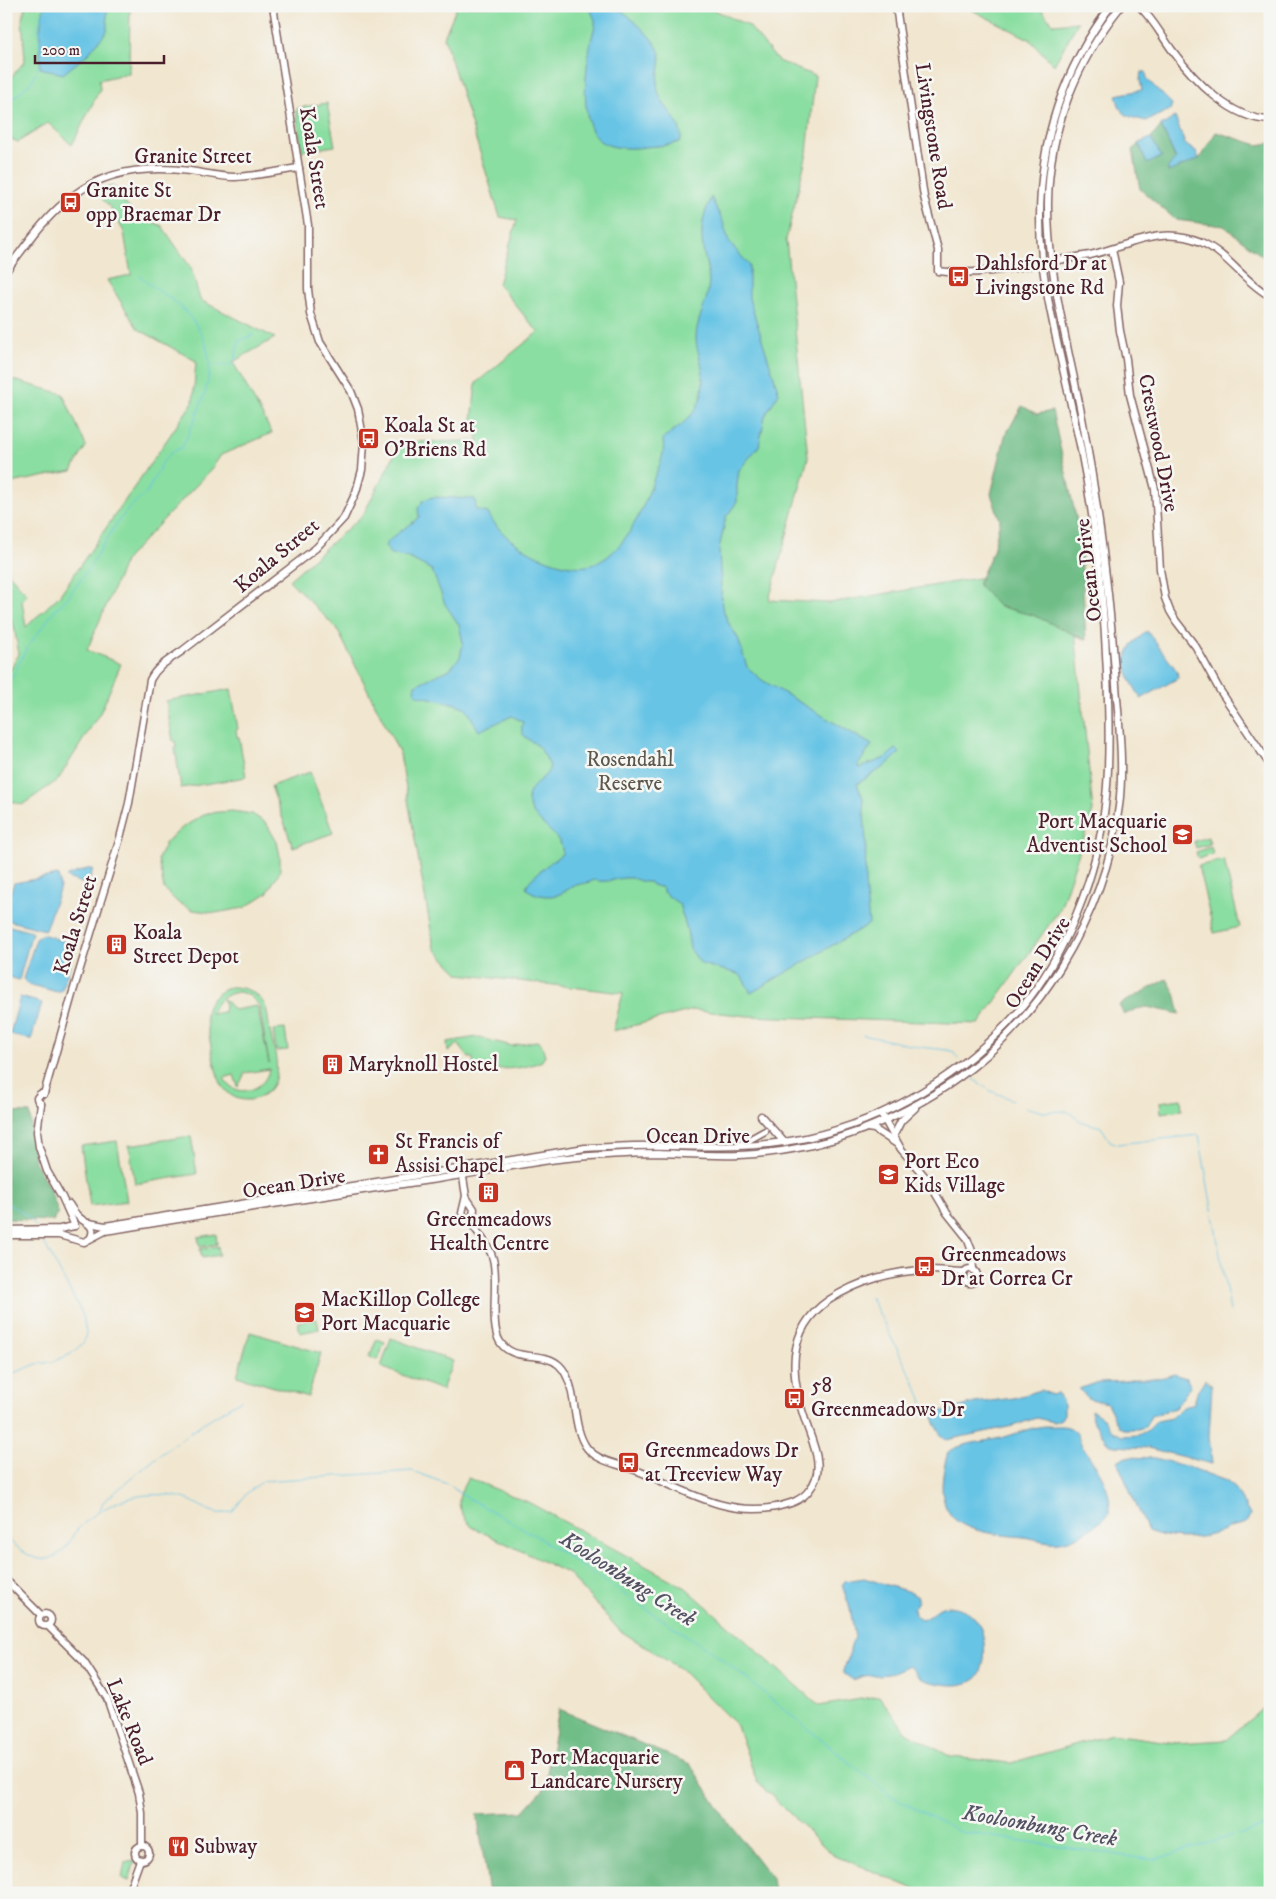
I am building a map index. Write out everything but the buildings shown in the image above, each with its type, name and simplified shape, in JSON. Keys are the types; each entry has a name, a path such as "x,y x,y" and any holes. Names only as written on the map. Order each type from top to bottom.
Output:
{"main road":[{"name":"Koala Street","path":"62,1197 47,1172 39,1147 38,1132 41,1104 37,1098 40,1094 44,1094 122,829 129,803 150,680 154,671 161,665 190,645 316,548 344,518 356,492 362,470 364,443 358,408 351,391 320,342 311,314 308,289 308,225 273,6"},
{"name":"Livingstone Road","path":"896,6 924,197 938,250 938,271 981,273 1042,263"},
{"path":"1103,17 1107,6"},
{"name":"Ocean Drive","path":"87,1223 105,1226 585,1148 649,1146 735,1147 785,1143 831,1132 883,1113 930,1087 983,1049 1009,1022 1042,981 1060,952 1081,903 1096,859 1106,812 1110,753 1106,621 1091,508 1042,263 1040,200 1043,162 1051,127 1063,91 1080,54 1112,6"},
{"name":"Ocean Drive","path":"91,1237 108,1231 551,1160 652,1153 721,1156 771,1152 812,1145 886,1120 948,1087 985,1057 1019,1024 1041,997 1072,947 1090,909 1104,874 1117,816 1121,765 1112,622 1097,506 1083,422 1063,325 1050,241 1048,190 1055,144 1062,115 1073,84 1107,24 1121,6"},
{"path":"1139,6 1150,16 1184,66 1213,94 1244,115 1261,120 1270,120"},
{"name":"Granite Street","path":"6,271 39,227 59,206 78,191 106,178 142,170 179,170 234,177 299,168"},
{"path":"1042,263 1112,249 1151,236 1175,235 1202,243 1222,256 1248,281 1270,296"},
{"name":"Crestwood Drive","path":"1112,249 1119,282 1120,331 1126,359 1130,395 1155,489 1160,569 1165,598 1170,611 1196,646 1219,689 1270,764"},
{"path":"1106,812 1117,816"},
{"path":"895,1132 918,1103"},
{"path":"471,1217 490,1250 494,1266 495,1328 498,1339 506,1350 512,1353 549,1360 563,1370 568,1382 580,1436 590,1452 602,1459 637,1471 703,1500 740,1509 764,1509 797,1501 810,1491 816,1479 818,1464 799,1400 794,1359 799,1335 807,1320 815,1311 851,1288 884,1276 924,1270 956,1273 967,1272 972,1262 971,1246 967,1238 947,1213 923,1174 898,1144 883,1113"},
{"path":"761,1116 785,1143"},
{"path":"886,1120 895,1132 904,1152"},
{"path":"867,1128 874,1129 898,1144"},
{"path":"735,1147 765,1131"},
{"path":"769,1145 771,1152"},
{"path":"461,1167 468,1206 474,1211 471,1217"},
{"path":"6,1230 46,1232 84,1242 91,1237 93,1230 62,1197"},
{"path":"62,1197 74,1226 73,1234 77,1240"},
{"path":"468,1206 462,1213 465,1218 471,1217"},
{"path":"46,1232 74,1226 80,1222 87,1223"},
{"path":"6,1235 25,1232"},
{"name":"Lake Road","path":"6,1580 41,1615 39,1623 44,1627 48,1626 84,1662 107,1698 138,1793 142,1813 142,1846 147,1849 148,1854 145,1859 140,1860 128,1893"}],"green space":[{"path":"26,6 130,6 129,73 99,80 100,89 72,145 48,123 18,142 6,137 6,83 25,61 22,18"},
{"name":"Rosendahl Reserve","path":"457,6 706,6 749,26 778,61 815,76 807,153 786,240 808,458 769,600 829,603 1068,563 1093,811 1060,909 979,1024 748,1016 693,1010 613,1031 623,993 459,974 434,948 400,754 337,629 289,580 363,515 401,442 479,441 472,421 476,383 538,332 498,284 517,220 500,217 444,37"},
{"path":"964,6 1039,6 1053,24 1078,22 1054,65 1029,39"},
{"path":"327,103 335,146 302,151 296,111 298,108"},
{"path":"1161,126 1176,160 1199,159 1216,132 1258,145 1270,143 1270,262 1224,226 1176,220 1140,189 1133,150 1139,143 1147,163 1162,157 1151,138"},
{"path":"113,186 127,206 138,215 162,226 191,268 200,300 275,338 233,362 272,433 221,455 210,471 126,559 87,650 121,664 101,711 58,780 22,805 6,799 6,669 10,670 19,654 13,622 6,619 6,560 9,574 27,594 22,601 26,627 59,596 193,402 196,361 138,329 107,280 131,275 124,232 110,207 94,191"},
{"path":"6,378 63,394 86,446 72,471 6,484"},
{"path":"1022,406 1037,414 1052,411 1080,535 1086,640 1035,616 998,606 978,584 993,551 1000,520 991,494 1005,436"},
{"path":"231,689 238,729 236,730 237,737 239,737 246,777 181,788 175,741 173,741 166,701"},
{"path":"310,772 333,833 293,847 271,786"},
{"path":"232,811 252,814 266,823 277,842 280,856 280,871 267,893 244,908 215,913 193,910 177,902 164,889 158,859 166,842 183,827 207,813"},
{"path":"1208,837 1210,844 1196,848 1194,841"},
{"path":"1211,847 1213,854 1198,859 1196,852"},
{"path":"1224,860 1240,927 1214,933 1198,866"},
{"path":"1167,979 1175,993 1180,1014 1147,1007 1136,1009 1124,1015 1119,1005"},
{"path":"230,987 240,988 252,992 263,1002 267,1011 276,1063 275,1079 267,1092 252,1100 239,1099 231,1095 224,1088 216,1070 206,1014 211,1001","holes":["239,992 249,995 259,1005 269,1063 257,1006 234,1010 224,999 224,1012 211,1014 222,999 229,994","269,1069 267,1077 262,1083 250,1090 242,1091 235,1089 224,1078 234,1075 238,1087 245,1073"]},
{"path":"285,1029 288,1050 276,1051 273,1030"},
{"path":"477,1037 512,1046 536,1041 541,1043 545,1055 542,1061 534,1064 509,1069 491,1069 474,1068 473,1058 469,1058 458,1044 448,1052 447,1042"},
{"path":"1181,1099 1182,1110 1161,1113 1160,1102"},
{"path":"6,1112 30,1113 34,1160 51,1192 58,1212 53,1221 6,1219"},
{"path":"191,1136 197,1174 135,1184 129,1145"},
{"path":"117,1141 127,1201 90,1206 81,1146"},
{"path":"216,1234 217,1244 200,1247 198,1237"},
{"path":"218,1246 219,1255 202,1258 200,1249"},
{"path":"317,1319 319,1329 300,1333 298,1322"},
{"path":"250,1332 321,1353 308,1397 237,1376"},
{"path":"391,1338 453,1361 442,1390 381,1367"},
{"path":"377,1339 385,1342 378,1360 369,1357"},
{"path":"468,1478 528,1502 686,1588 819,1706 879,1696 906,1732 951,1757 1011,1763 1112,1734 1176,1743 1226,1740 1270,1702 1270,1893 924,1893 832,1854 757,1782 737,1726 679,1668 619,1630 569,1574 472,1527 460,1509 459,1504 461,1492"},
{"path":"559,1709 690,1764 725,1818 772,1878 774,1893 489,1893 477,1814 523,1812 544,1789"},
{"path":"135,1861 129,1881 122,1878 125,1863"}],"water":[{"path":"44,6 107,6 107,31 89,53 63,74 40,68 40,30"},
{"path":"589,6 609,6 620,10 641,27 658,48 661,63 657,81 658,91 679,126 681,139 679,142 662,146 622,148 605,144 593,132 588,119 586,103 587,69 595,26 595,20"},
{"path":"1141,72 1146,72 1147,79 1172,104 1170,110 1146,121 1125,114 1120,107 1116,95 1142,90"},
{"path":"1175,117 1185,144 1196,152 1199,159 1168,172 1168,167 1176,159 1161,126"},
{"path":"1151,138 1162,157 1147,164 1139,143"},
{"path":"711,197 723,222 729,242 749,265 749,298 779,393 765,416 759,446 739,470 737,502 726,517 719,549 722,607 728,622 738,638 747,667 762,680 872,745 858,765 859,768 885,758 896,749 900,753 884,767 857,784 863,798 866,841 865,883 869,924 751,993 742,977 738,974 701,964 690,949 687,930 679,904 663,892 663,888 652,885 650,882 625,878 604,881 594,880 574,886 552,896 538,894 526,888 536,875 562,854 559,840 534,815 528,799 531,790 550,767 537,745 524,736 522,732 523,722 512,716 479,731 466,708 417,695 414,690 415,685 450,669 460,657 463,643 459,625 445,604 432,570 409,558 390,554 385,545 419,517 418,508 424,500 433,497 475,499 476,510 488,513 501,532 512,541 532,553 559,564 587,566 600,562 611,554 630,531 644,504 661,463 663,438 689,417 700,401 703,380 696,338 709,285 703,249 702,228"},
{"path":"1147,631 1177,671 1178,678 1141,699 1130,679 1124,661 1133,643"},
{"path":"87,869 93,869 88,885 67,878 67,876"},
{"path":"58,875 60,887 45,930 6,920 6,902 14,883"},
{"path":"6,925 32,932 19,980 6,976"},
{"path":"42,934 72,944 75,949 62,990 57,992 28,984 23,979 36,939"},
{"path":"20,997 42,1003 31,1040 10,1034"},
{"path":"1174,1374 1186,1378 1191,1386 1175,1408 1151,1416 1145,1427 1138,1429 1123,1429 1119,1427 1107,1403 1087,1398 1079,1388 1098,1382 1165,1377"},
{"path":"1205,1379 1212,1385 1209,1436 1212,1464 1148,1448 1114,1446 1106,1441 1092,1419 1091,1410 1103,1418 1112,1431 1122,1436 1138,1435 1148,1430 1157,1421 1171,1418 1181,1408 1194,1403 1198,1390"},
{"path":"1041,1390 1052,1395 1058,1393 1064,1405 1064,1414 1061,1419 1054,1422 1036,1418 1013,1426 946,1440 936,1426 934,1410 947,1411 975,1403 1014,1398"},
{"path":"1046,1426 1066,1427 1077,1433 1082,1447 1106,1486 1110,1513 1084,1533 1065,1541 1055,1542 984,1532 964,1525 950,1514 942,1492 944,1467 948,1452 962,1446"},
{"path":"1124,1457 1155,1458 1192,1468 1226,1481 1235,1488 1250,1515 1246,1523 1230,1527 1212,1535 1194,1538 1166,1536 1148,1531 1119,1466 1118,1461"},
{"path":"864,1578 910,1592 918,1597 918,1601 913,1609 914,1614 921,1620 944,1606 965,1610 971,1614 981,1628 983,1636 984,1661 979,1675 972,1681 951,1685 921,1678 907,1666 889,1674 864,1676 853,1680 843,1673 855,1638 850,1608 842,1585 845,1581"}],"waterway":[{"path":"40,47 38,26 43,12"},
{"path":"6,105 32,81 39,65"},
{"path":"6,686 25,651 54,611 68,597 87,571 118,521 132,505 146,494 162,463 173,451 182,448 205,394 209,361 205,344 197,327 178,304 140,276"},
{"path":"212,365 231,365 235,359 239,341 253,335"},
{"path":"863,1035 919,1047 948,1050 953,1052 958,1059"},
{"path":"973,1079 991,1091 1013,1100"},
{"path":"1025,1107 1043,1112 1067,1111 1082,1122 1101,1127 1110,1141 1117,1144 1199,1135 1230,1311"},
{"name":"Kooloonbung Creek","path":"6,1202 30,1218 36,1227"},
{"name":"Kooloonbung Creek","path":"6,1376 71,1354 84,1342 86,1333 83,1315 41,1237"},
{"path":"870,1296 921,1396 925,1409 933,1415"},
{"path":"99,1512 103,1502 156,1458 200,1425 241,1400"},
{"name":"Kooloonbung Creek","path":"6,1537 28,1555 35,1558 51,1558 59,1554 67,1546 75,1532 91,1517 112,1504 126,1499 144,1495 181,1497 214,1512 223,1513 232,1512 247,1493 263,1481 412,1471 450,1485 459,1493 536,1536 722,1659 891,1796 960,1832 1153,1860 1231,1836"},
{"name":"Kooloonbung Creek","path":"1237,1835 1270,1825"}],"place":[{"name":"Granite St opp Braemar Dr","path":"70,203"},
{"name":"Dahlsford Dr at Livingstone Rd","path":"959,276"},
{"name":"Koala St at O'Briens Rd","path":"368,438"},
{"name":"Port Macquarie Adventist School","path":"1183,834"},
{"name":"Koala Street Depot","path":"117,945"},
{"name":"Maryknoll Hostel","path":"332,1065"},
{"name":"St Francis of Assisi Chapel","path":"379,1154"},
{"name":"Port Eco Kids Village","path":"888,1174"},
{"name":"Greenmeadows Health Centre","path":"489,1193"},
{"name":"Greenmeadows Dr at Correa Cr","path":"925,1267"},
{"name":"MacKillop College Port Macquarie","path":"305,1312"},
{"name":"58 Greenmeadows Dr","path":"795,1398"},
{"name":"Greenmeadows Dr at Treeview Way","path":"629,1463"},
{"name":"Port Macquarie Landcare Nursery","path":"514,1770"},
{"name":"Subway","path":"178,1847"}]}
